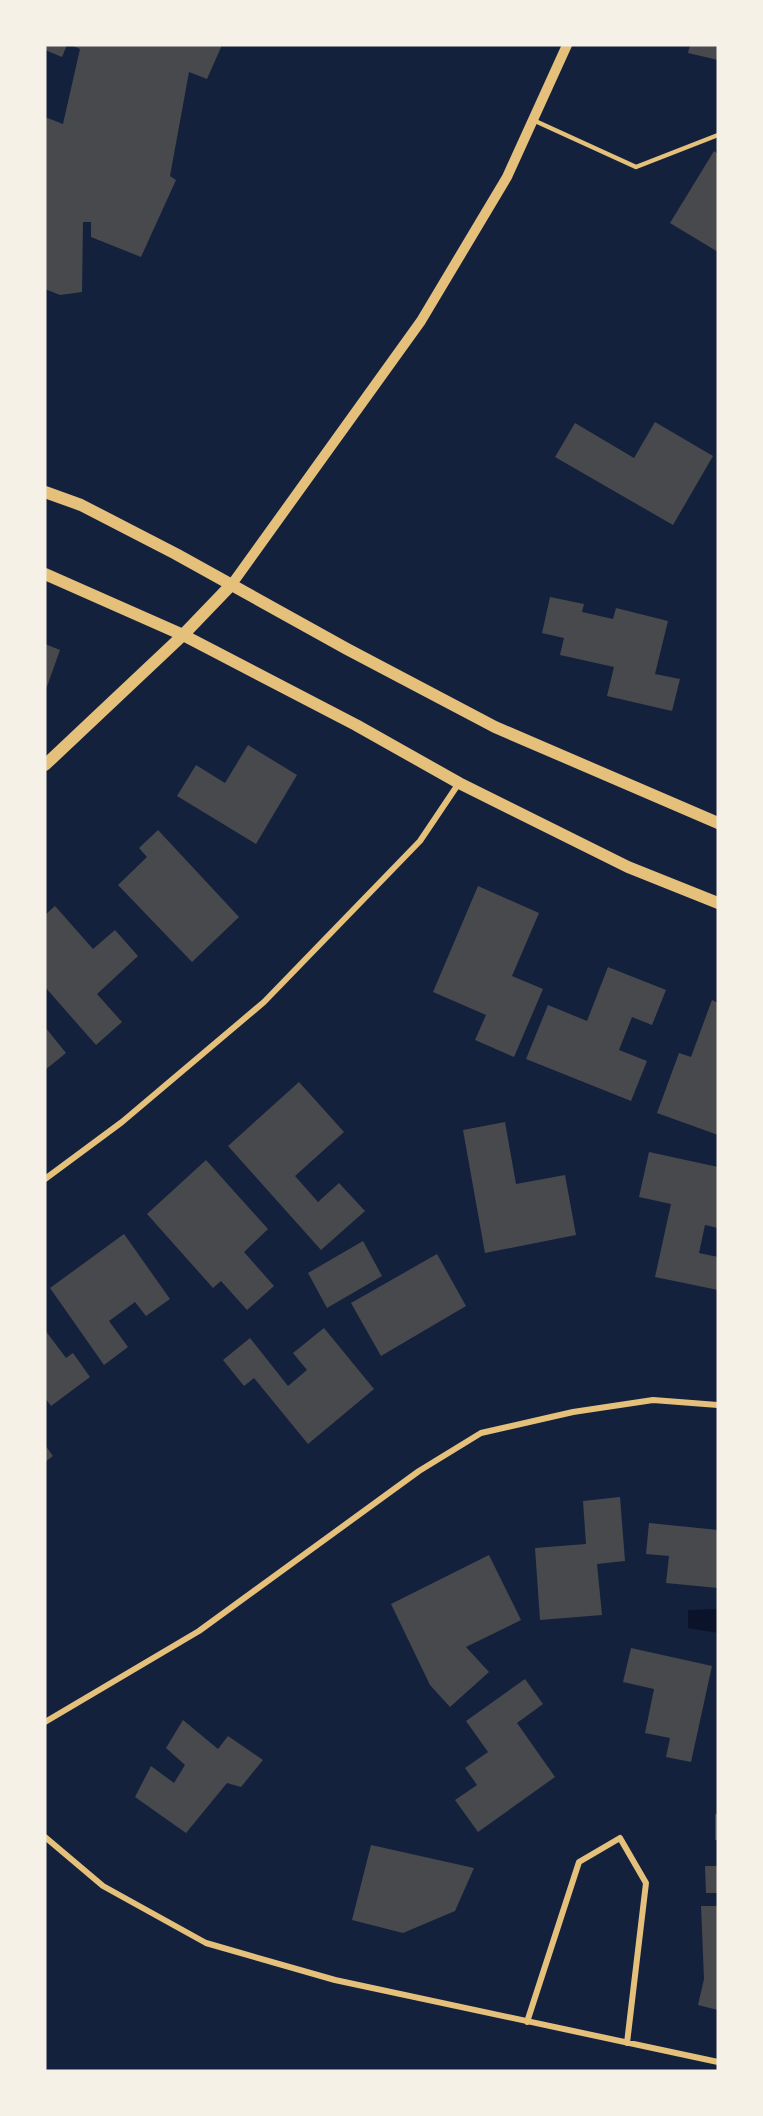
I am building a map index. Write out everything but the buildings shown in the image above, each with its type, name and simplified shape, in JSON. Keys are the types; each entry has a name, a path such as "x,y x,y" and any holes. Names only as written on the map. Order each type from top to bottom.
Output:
{"main road":[{"path":"45,492 81,505 495,727 718,823"},
{"path":"45,574 183,635 356,725 459,783 628,867 718,903"},
{"path":"45,765 183,635 232,584"}],"street":[{"path":"232,584 421,321 507,177 567,45"},
{"path":"45,1179 123,1122 264,1002 420,841 459,783"},
{"path":"45,1722 199,1630 419,1471 481,1433 573,1412 653,1400 718,1405"},
{"path":"45,1836 103,1886 206,1943 334,1980 718,2062"},
{"path":"528,2022 579,1862 620,1838 646,1883 627,2043"}],"lane":[{"path":"533,120 636,167 718,135"}],"water":[{"path":"718,1609 718,1633 688,1628 688,1610"}]}
